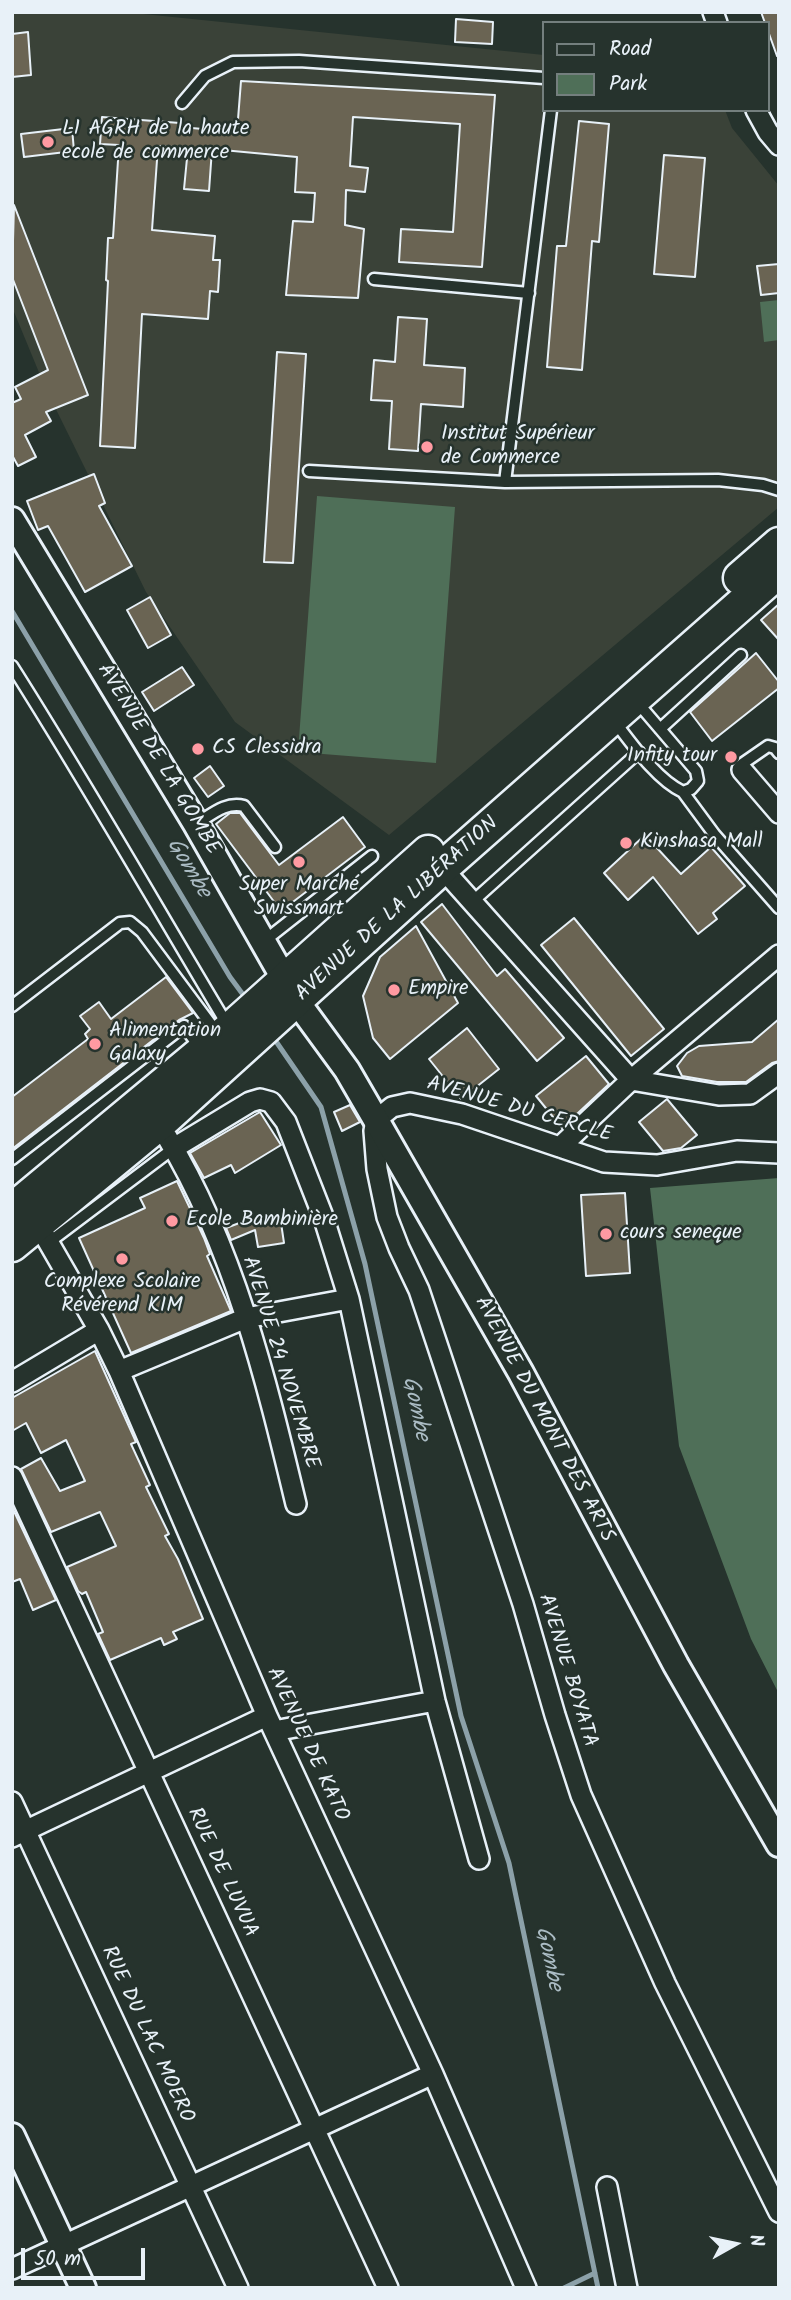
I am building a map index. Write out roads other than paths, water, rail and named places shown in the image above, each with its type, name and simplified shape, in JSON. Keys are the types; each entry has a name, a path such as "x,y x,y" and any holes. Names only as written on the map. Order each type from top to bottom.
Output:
{"main road":[{"name":"AVENUE DE LA LIBÉRATION","path":"283,998 415,863 779,544"},
{"name":"AVENUE DE LA LIBÉRATION","path":"12,1245 227,1038 283,998 442,869 779,571"},
{"name":"AVENUE DE LA LIBÉRATION","path":"33,1226 166,1136 227,1038"}],"street":[{"path":"757,112 779,145"},
{"name":"AVENUE DE LA GOMBE","path":"12,520 264,943 283,998"},
{"path":"743,770 779,813"},
{"path":"442,869 631,1080 719,1095 750,1094 779,1073"},
{"path":"560,1147 631,1080 779,955"},
{"name":"AVENUE DU MONT DES ARTS","path":"283,998 347,1070 521,1373 676,1665 779,1844"},
{"path":"166,1136 260,1099 271,1102 286,1122 320,1207 349,1299 435,1701 479,1859"},
{"name":"AVENUE DU CERCLE","path":"376,1121 392,1107 401,1104 426,1105 462,1114 604,1162 657,1166 737,1152 779,1153"},
{"name":"AVENUE BOYATA","path":"376,1121 374,1131 377,1170 387,1217 398,1248 419,1290 523,1604 580,1795 665,1983 779,2211"},
{"name":"AVENUE 24 NOVEMBRE","path":"166,1136 186,1170 218,1242 246,1318 273,1408 296,1504"},
{"name":"AVENUE DE KATO","path":"33,1226 99,1330 271,1724 433,2074 526,2288"},
{"path":"118,1371 246,1318 349,1299"},
{"path":"12,1382 99,1330"},
{"name":"RUE DE LUVUA","path":"12,1477 388,2288"},
{"path":"19,1834 149,1771 271,1724 435,1701"},
{"name":"RUE DU LAC MOERO","path":"12,1802 19,1834 192,2186 238,2288"},
{"path":"12,2269 433,2074"},
{"path":"12,2136 83,2288"},
{"path":"607,2188 627,2288"}],"lane":[{"path":"182,103 205,76 233,62 299,61 542,78"},
{"path":"505,482 551,112"},
{"path":"373,279 529,293"},
{"path":"309,471 505,482 718,480 763,485 779,490"},
{"path":"660,729 741,655"},
{"path":"12,666 85,781 227,1038"},
{"path":"623,709 660,729 696,771 698,780 691,789 683,792"},
{"path":"623,709 639,752 674,788 683,792 714,834 779,908"},
{"path":"743,770 742,764 768,746 779,753"},
{"path":"471,903 639,752"},
{"path":"195,824 231,804 244,806 275,847"},
{"path":"264,943 372,856"},
{"path":"12,1006 120,923 130,922 142,932 227,1038"},
{"path":"12,1159 184,1026 227,1038"}],"waterway":[{"name":"Gombe","path":"12,611 230,977 247,1000"},
{"name":"Gombe","path":"273,1037 321,1107 365,1264 461,1716 509,1863 598,2288"},
{"path":"564,2288 595,2273"}],"place":[{"name":"L1 AGRH de la haute ecole de commerce","path":"48,142"},
{"name":"Institut Supérieur de Commerce","path":"427,447"},
{"name":"CS Clessidra","path":"198,749"},
{"name":"Infity tour","path":"731,757"},
{"name":"Kinshasa Mall","path":"626,843"},
{"name":"Super Marché Swissmart","path":"299,862"},
{"name":"Empire","path":"394,990"},
{"name":"Alimentation Galaxy","path":"95,1044"},
{"name":"Ecole Bambinière","path":"172,1221"},
{"name":"cours seneque","path":"606,1234"},
{"name":"Complexe Scolaire Révérend KIM","path":"122,1259"}]}
